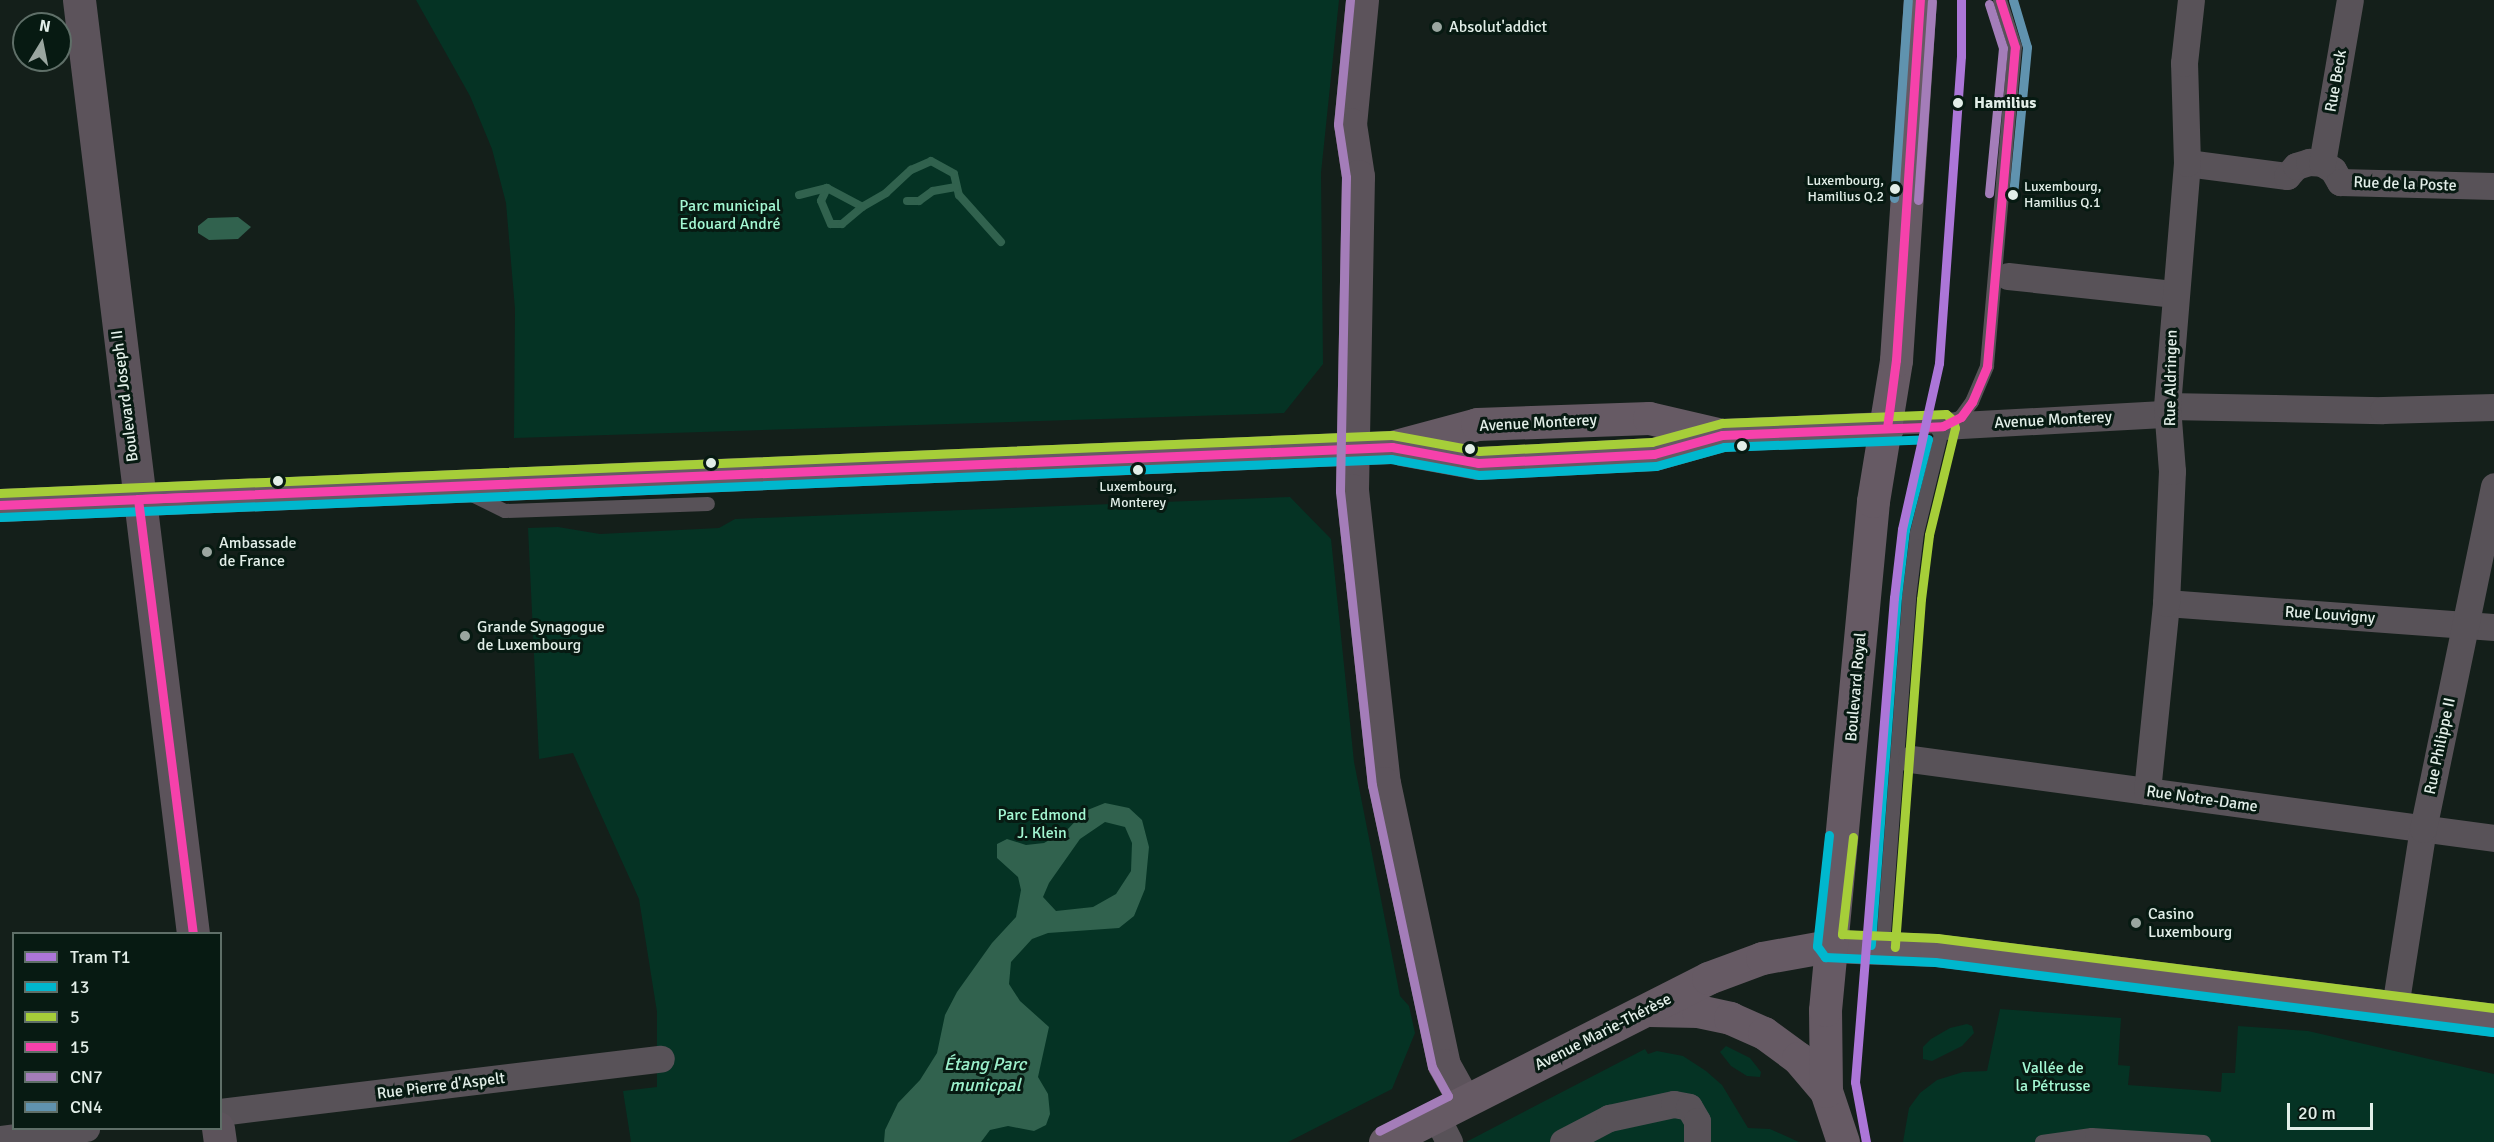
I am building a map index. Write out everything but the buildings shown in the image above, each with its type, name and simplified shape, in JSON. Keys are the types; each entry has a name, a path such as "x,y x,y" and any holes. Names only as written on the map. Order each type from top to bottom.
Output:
{"main road":[{"name":"Boulevard Joseph II","path":"79,0 138,499 193,932"},
{"path":"1362,0 1350,124 1358,176 1352,490 1384,783 1444,1065 1450,1120"},
{"name":"Boulevard Royal","path":"1826,1091 1822,1050 1829,946 1873,501 1887,428 1896,360 1920,0"},
{"name":"Avenue Monterey","path":"1392,447 1477,424 1649,418 1722,435"},
{"name":"Avenue Monterey","path":"1615,419 1624,422 1632,437 1625,453 1618,457"},
{"name":"Avenue Monterey","path":"0,505 1352,448 1392,447 1478,464 1654,454 1722,435 1887,428"},
{"name":"Avenue Marie-Thérèse","path":"1385,1142 1450,1120 1708,978 1761,958 1829,946 1883,946 2125,972 2494,1020"},
{"path":"1649,1010 1698,1011 1730,1018 1764,1033 1798,1058 1826,1091 1843,1142"}],"street":[{"name":"Rue Aldringen","path":"2147,791 2166,603 2172,471 2168,410 2175,294 2187,163 2184,63 2191,0"},
{"name":"Rue Beck","path":"2322,163 2350,0"},
{"path":"2187,163 2287,176 2296,166 2322,163"},
{"name":"Rue de la Poste","path":"2322,163 2340,182 2494,186"},
{"path":"2008,276 2175,294"},
{"name":"Avenue Monterey","path":"1943,426 2168,410 2383,410 2494,407"},
{"name":"Rue Philippe II","path":"2395,1007 2423,829 2494,486"},
{"name":"Rue Louvigny","path":"2166,603 2494,627"},
{"name":"Rue Notre-Dame","path":"1911,759 2494,838"},
{"name":"Rue Pierre d'Aspelt","path":"222,1112 661,1059"},
{"path":"1563,1142 1609,1118 1659,1105 1689,1107 1697,1120 1697,1142"},
{"path":"0,1139 70,1130"}],"lane":[{"path":"1883,946 1909,598 1917,533 1943,426 1960,417 1972,402 1987,366 2015,47 2000,0"},
{"name":"Avenue Monterey","path":"1887,428 1943,426"},
{"path":"451,486 505,511 708,504"},
{"path":"2042,1142 2092,1135 2204,1142"}],"green space":[{"name":"Parc municipal Edouard André","path":"416,0 1339,0 1321,173 1323,364 1284,413 514,438 515,309 506,203 492,149 470,96"},
{"name":"Parc Edmond J. Klein","path":"1290,497 1331,539 1354,762 1400,996 1409,1006 1415,1033 1392,1089 1288,1142 631,1142 623,1091 657,1087 657,1012 639,899 573,753 539,759 528,528 558,527 600,534 719,528 735,519"},
{"name":"Vallée de la Pétrusse","path":"2000,1009 2121,1018 2118,1065 2130,1066 2128,1085 2221,1092 2222,1073 2235,1073 2238,1026 2308,1031 2494,1074 2494,1142 1903,1142 1909,1108 1920,1093 1937,1080 1963,1072 1987,1071"},
{"path":"1967,1024 1972,1026 1974,1033 1962,1046 1932,1061 1923,1059 1923,1047 1931,1039 1950,1028"},
{"path":"1726,1046 1750,1058 1761,1072 1760,1077 1747,1076 1731,1066 1720,1052"},
{"path":"1645,1049 1648,1054 1657,1051 1683,1056 1706,1071 1722,1085 1748,1128 1770,1129 1799,1142 1466,1142"}],"water":[{"path":"238,217 251,227 238,239 209,240 198,233 198,226 208,218"},
{"name":"Étang Parc municpal","path":"1105,803 1129,808 1142,820 1149,847 1145,889 1134,916 1119,928 1048,933 1032,939 1011,962 1009,984 1020,1001 1049,1027 1038,1077 1048,1094 1050,1114 1046,1125 1034,1131 1008,1126 990,1130 981,1142 884,1142 885,1130 898,1103 920,1080 937,1053 945,1015 957,992 992,943 1016,917 1021,890 1018,877 997,858 997,844 1007,839 1026,845 1044,843 1067,830 1085,811","holes":["1105,822 1125,827 1132,843 1131,871 1116,894 1093,907 1056,911 1043,897 1049,883 1080,839"]}],"waterway":[{"path":"799,195 827,188 862,207 886,193 911,170 931,161 954,174 959,195 1001,242"},
{"path":"907,201 919,201 933,191 956,187"},
{"path":"827,188 821,201 831,224 842,224 862,207"}],"tram line":[{"name":"T1","path":"1866,1142 1855,1082 1894,598 1902,529 1939,363 1961,56 1961,0"}],"transit line":[{"name":"CN7","path":"1350,0 1338,124 1346,177 1340,491 1372,785 1432,1067 1448,1096 1379,1131"},
{"name":"CN4","path":"1894,198 1908,0"},
{"name":"15","path":"1887,428 1896,360 1920,0"},
{"name":"15","path":"138,499 1392,447 1478,463 1654,454 1722,435 1943,426 1961,417 1972,402 1987,366 2015,47 2000,0"},
{"name":"CN4","path":"2013,0 2027,47 2013,195"},
{"name":"CN7","path":"1918,200 1932,1"},
{"name":"CN7","path":"1989,4 2003,48 1989,193"},
{"name":"5","path":"0,493 1392,435 1479,451 1652,442 1722,423 1946,414 1953,420 1955,428 1929,535 1921,599 1895,947"},
{"name":"13","path":"0,517 1391,459 1479,475 1656,466 1724,447 1928,439 1905,530 1897,597 1871,945"},
{"name":"15","path":"0,505 189,497"},
{"name":"15","path":"138,499 193,932"},
{"name":"13","path":"1829,835 1817,946 1825,957 1935,962 2493,1032"},
{"name":"5","path":"1853,837 1842,934 1937,938 2494,1008"}],"place":[{"name":"Absolut'addict","path":"1437,27"},
{"name":"Hamilius","path":"1958,103"},
{"name":"Luxembourg, Hamilius Q.2","path":"1895,189"},
{"name":"Luxembourg, Hamilius Q.1","path":"2013,195"},
{"name":"Luxembourg, Monterey","path":"1138,470"},
{"name":"Ambassade de France","path":"207,552"},
{"name":"Grande Synagogue de Luxembourg","path":"465,636"},
{"name":"Casino Luxembourg","path":"2136,923"}]}
